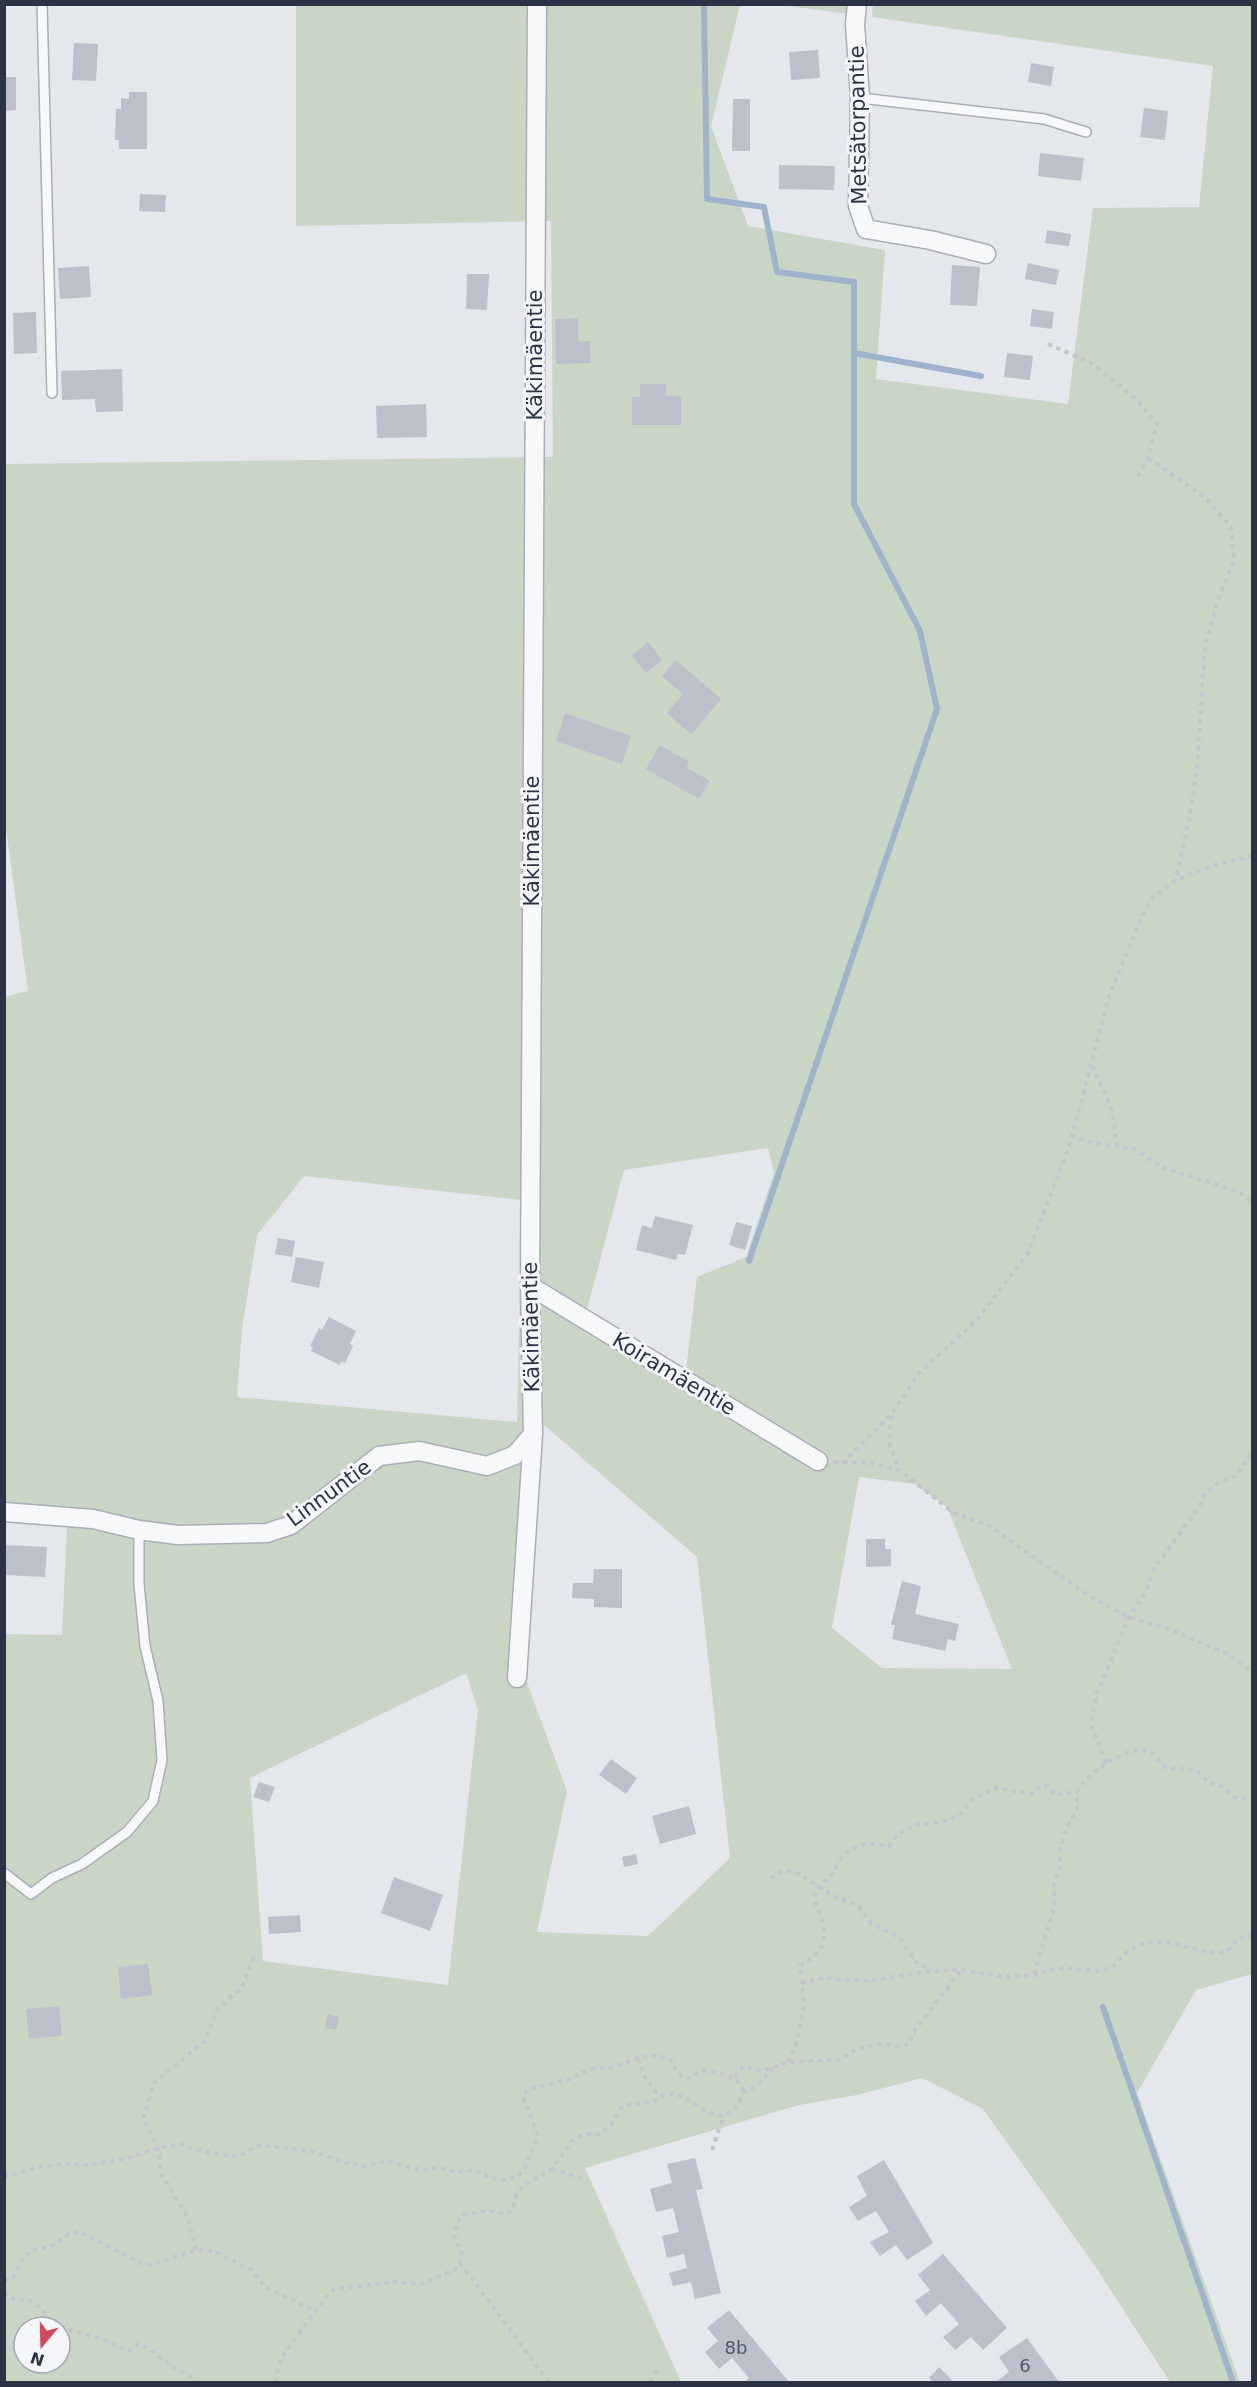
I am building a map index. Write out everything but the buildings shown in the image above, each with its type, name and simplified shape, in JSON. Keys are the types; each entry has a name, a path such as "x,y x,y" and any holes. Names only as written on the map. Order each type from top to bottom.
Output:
{"street":[{"name":"Käkimäentie","path":"517,1678 533,1434 530,1286 537,4"},
{"name":"Metsätorpantie","path":"857,4 855,24 860,98 858,206 866,229 930,240 986,254"},
{"name":"Koiramäentie","path":"530,1286 818,1461"},
{"name":"Linnuntie","path":"4,1512 93,1519 139,1530 178,1535 267,1533 291,1525 379,1456 419,1450 487,1466 515,1455 533,1434"}],"lane":[{"path":"42,4 52,393"},
{"path":"860,98 1044,119 1086,132"},
{"path":"4,1873 31,1894 52,1878 82,1864 127,1832 153,1801 162,1760 158,1701 145,1646 139,1584 139,1530"}],"path":[{"path":"1048,344 1091,363 1135,398 1157,424 1148,458 1136,480"},
{"path":"1148,458 1205,497 1231,527 1234,561 1217,602 1205,646 1197,768 1190,819 1176,880"},
{"path":"842,1463 891,1415 919,1373 977,1320 1028,1253 1071,1135 1110,993 1142,916 1153,897 1176,880 1215,865 1252,856"},
{"path":"1092,1065 1112,1109 1117,1145"},
{"path":"1071,1135 1093,1143 1134,1149 1164,1168 1237,1191 1252,1203"},
{"path":"891,1415 889,1444 900,1470"},
{"path":"1106,1763 1091,1725 1096,1695 1129,1617 1146,1592 1154,1569 1199,1507 1205,1494 1219,1482 1236,1476 1252,1452"},
{"path":"818,1461 871,1463 900,1470 954,1513 988,1525 1091,1597 1129,1617 1169,1629 1230,1655 1252,1672"},
{"path":"1034,1975 1054,1908 1054,1884 1060,1866 1060,1851 1066,1829 1077,1810 1077,1792 1084,1781 1106,1763 1131,1751 1141,1749 1152,1754 1166,1768 1196,1770 1208,1782 1223,1787 1234,1797 1252,1800"},
{"path":"788,2062 796,2045 804,2005 800,1965 814,1959 822,1947 823,1924 815,1899 818,1886 834,1873 837,1863 848,1852 865,1843 889,1846 897,1835 914,1825 947,1821 962,1814 972,1798 996,1788 1032,1794 1041,1786 1047,1786 1055,1795 1077,1792"},
{"path":"771,1878 784,1870 799,1874 835,1897 858,1905 871,1923 899,1937 917,1963 932,1971"},
{"path":"801,1983 823,1978 868,1981 932,1971 962,1970 1006,1977 1034,1975 1058,1968 1098,1971 1112,1968 1128,1951 1146,1942 1167,1942 1212,1953 1226,1952 1239,1938 1252,1936"},
{"path":"196,2250 188,2218 161,2173 158,2148 143,2119 154,2083 206,2040 216,2012 242,1987 255,1953"},
{"path":"735,2077 744,2066 762,2071 788,2062 838,2061 855,2050 876,2044 900,2046 909,2044 914,2033 962,1970"},
{"path":"4,2177 38,2167 88,2164 128,2158 158,2148 181,2144 192,2149 229,2156 241,2155 257,2146 282,2147 315,2152 345,2163 364,2166 389,2161 411,2168 440,2168 457,2172 475,2170 491,2178 503,2180 517,2177 525,2168 538,2136 523,2096 528,2089 567,2080 590,2069 611,2068 638,2058 656,2055 671,2060 676,2071 684,2078 692,2077 702,2070 735,2077 740,2082 744,2092 738,2107 723,2115 708,2114 677,2093 667,2092 654,2102 631,2104 621,2108 610,2126 599,2134 584,2134 572,2141 552,2169 522,2186 516,2196 512,2211 506,2214 486,2210 475,2215 463,2214 454,2230 454,2240 462,2250 460,2263 454,2270 422,2284 394,2282 334,2289 284,2354 276,2373 276,2382"},
{"path":"638,2058 648,2085 660,2096"},
{"path":"744,2092 754,2088 765,2079 772,2069"},
{"path":"712,2150 723,2115"},
{"path":"552,2169 581,2178"},
{"path":"517,2177 522,2186"},
{"path":"4,2280 13,2278 24,2256 36,2249 50,2247 69,2234 80,2232 141,2263 151,2265 196,2250 214,2252 252,2270 265,2288 317,2312"},
{"path":"460,2263 549,2382"},
{"path":"4,2292 15,2300 26,2299 38,2304 47,2315"},
{"path":"72,2331 101,2339 129,2351 138,2344 147,2347 173,2367 188,2373 196,2382"},
{"path":"650,2382 659,2367"}],"green space":[{"path":"296,5 740,5 711,126 748,226 885,250 876,379 1068,404 1093,208 1199,207 1213,66 872,17 873,5 1252,5 1252,1974 1196,1990 1137,2093 1240,2382 1170,2382 1095,2266 983,2109 922,2078 857,2095 799,2105 585,2168 681,2382 5,2382 5,1634 62,1635 67,1527 5,1522 4,997 28,991 4,813 5,464 553,457 551,221 296,226","holes":["768,1148 774,1173 746,1257 697,1277 686,1370 586,1313 624,1170","304,1176 522,1200 517,1422 237,1397 242,1329 257,1235","543,1424 697,1557 730,1858 648,1936 537,1932 567,1791 526,1680","859,1477 915,1484 947,1507 1012,1669 882,1668 832,1628","466,1673 478,1710 448,1985 263,1961 250,1778"]},
{"path":"781,5 850,5 849,14"}],"waterway":[{"path":"704,4 707,199 764,207 777,272 854,282 854,504 920,631 937,709 749,1261"},
{"path":"854,353 981,376"},
{"path":"1103,2007 1233,2382"}]}
